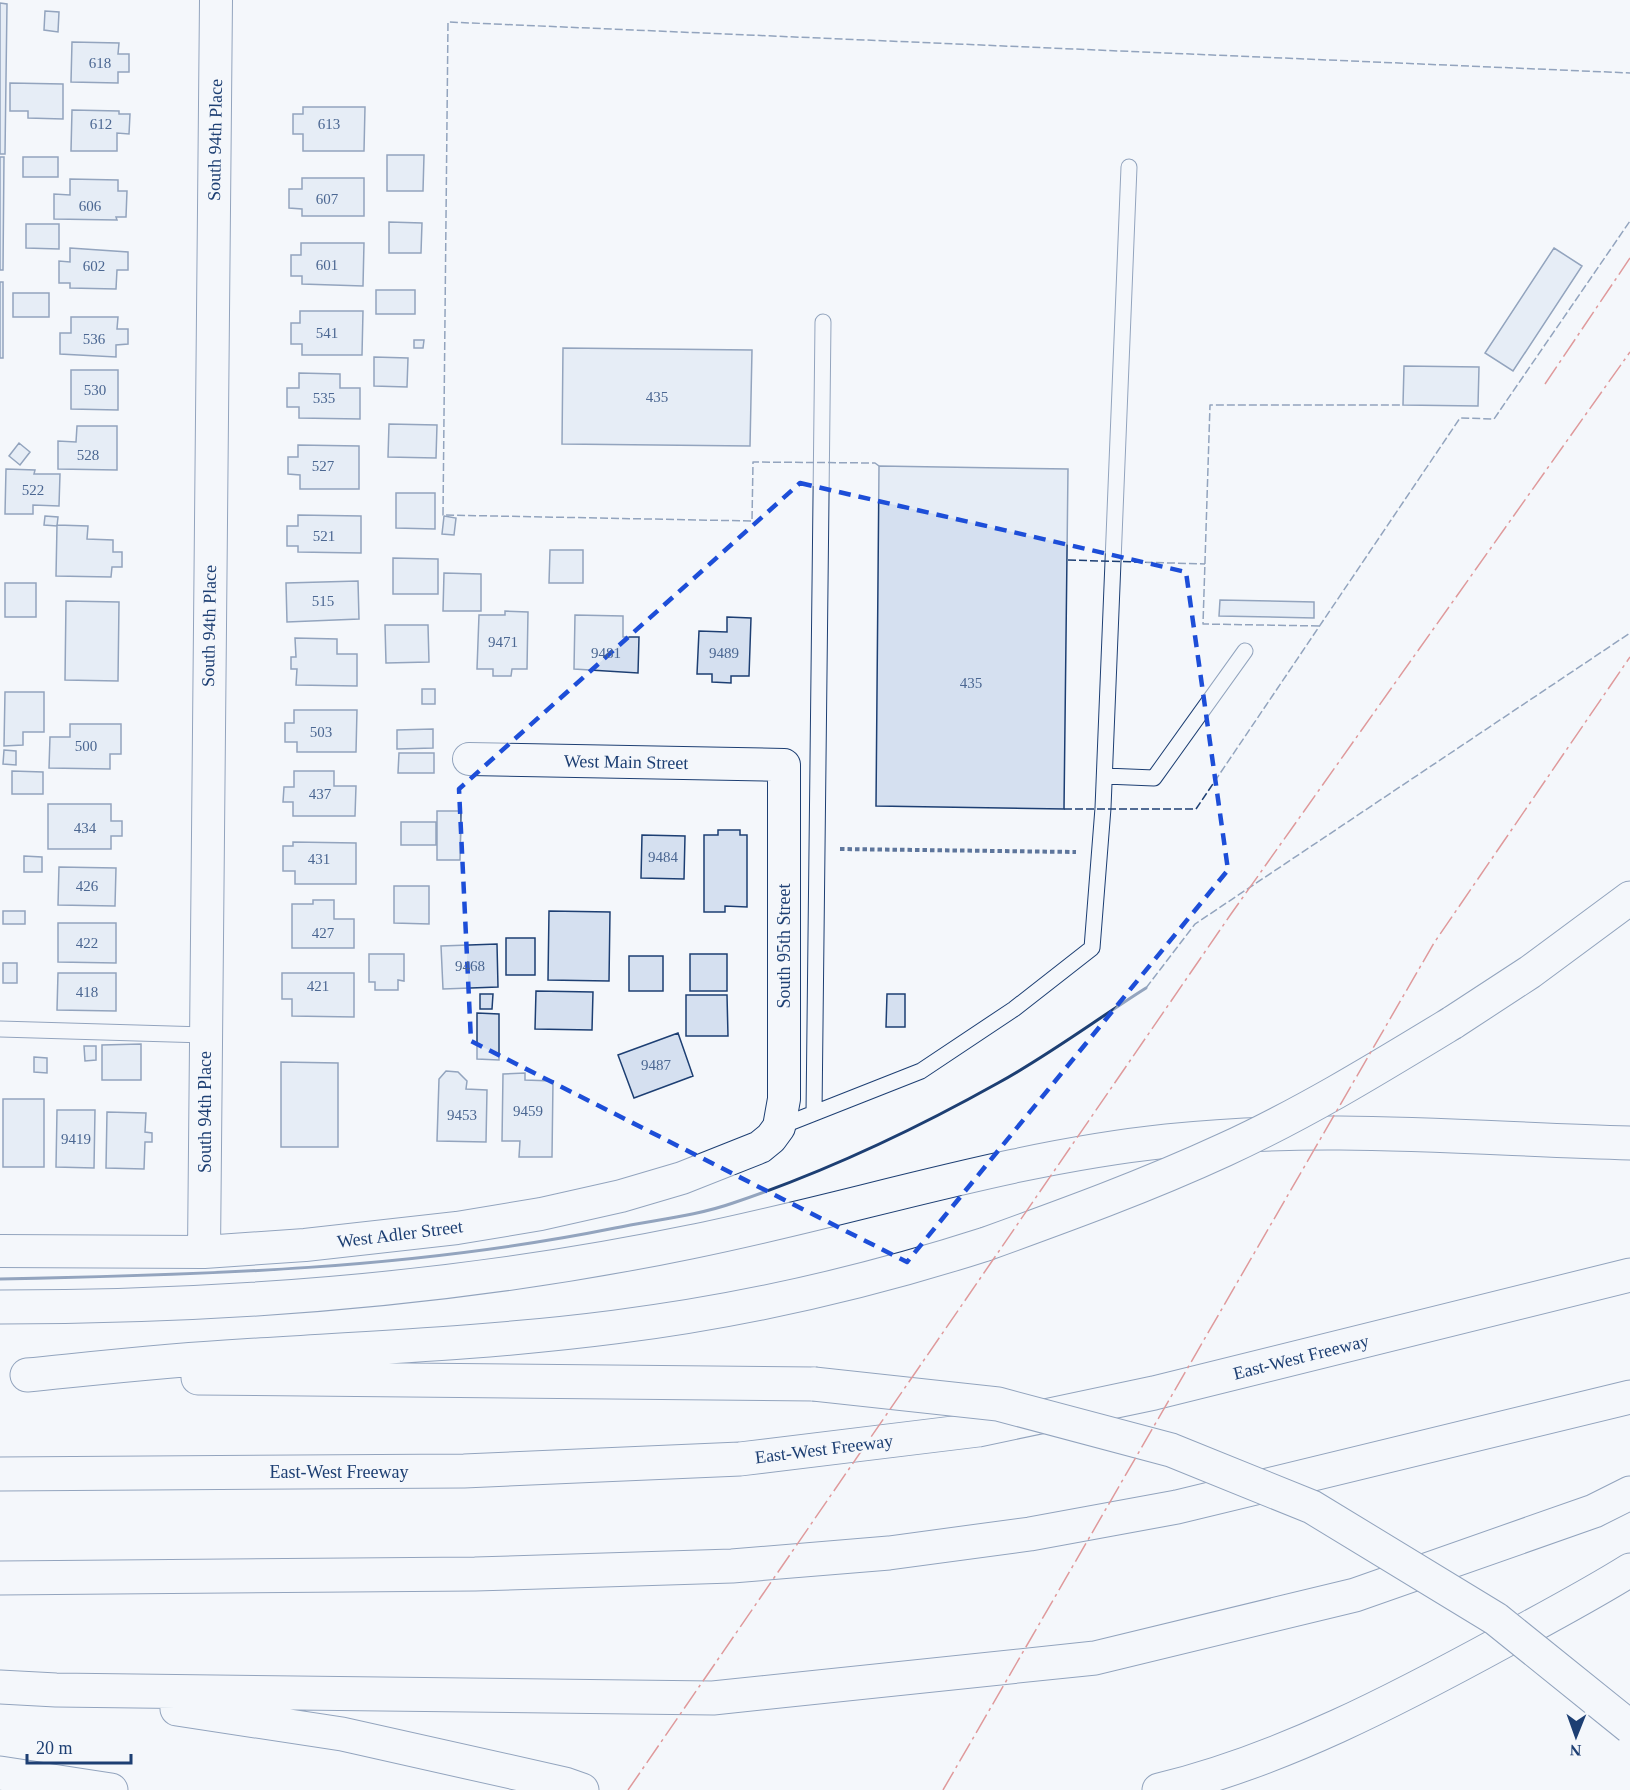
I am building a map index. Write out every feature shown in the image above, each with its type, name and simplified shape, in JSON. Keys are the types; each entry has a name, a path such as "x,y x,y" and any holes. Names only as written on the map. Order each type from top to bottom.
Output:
{"highway":[{"path":"14,1375 238,1356 458,1342 625,1326 748,1306 857,1283 986,1244 1136,1189 1227,1149 1349,1084 1452,1023 1530,972 1630,898"},
{"path":"0,1307 230,1301 374,1291 480,1278 688,1243 845,1209 1033,1162 1172,1140 1276,1134 1348,1134 1630,1143"},
{"name":"East-West Freeway","path":"0,1474 464,1471 740,1459 978,1430 1154,1393 1630,1275"},
{"path":"14,1375 380,1381 814,1384 998,1404 1171,1450 1312,1507 1496,1619 1630,1727"},
{"path":"0,1578 510,1573 732,1566 889,1553 1030,1534 1177,1507 1630,1397"},
{"path":"0,1687 56,1690 713,1698 1095,1658 1355,1595 1594,1511 1630,1493"},
{"path":"1159,1790 1193,1782 1321,1733 1436,1678 1630,1570"},
{"path":"56,1690 342,1734 582,1790"},
{"path":"0,1773 111,1790"}],"street":[{"name":"South 94th Place","path":"204,1252 216,0"},
{"name":"West Main Street","path":"469,759 784,765"},
{"name":"South 95th Street","path":"779,1127 784,1085 784,765"},
{"name":"West Adler Street","path":"0,1251 204,1252 304,1245 457,1228 598,1201 682,1178 760,1147 779,1127"}],"lane":[{"path":"779,1127 921,1071 1014,1010 1092,948 1105,776 1128,167"},
{"path":"814,1113 823,322"},
{"path":"1105,776 1154,778 1245,651"},
{"path":"0,1029 205,1035"}],"path":[{"path":"818,849 1101,852"}],"highlighted area":[{"path":"800,483 1186,572 1228,870 907,1262 471,1041 459,789"}],"building":[{"path":"0,3 7,4 5,154 0,154"},
{"path":"45,11 59,12 58,32 44,30"},
{"path":"72,42 119,43 118,54 129,54 129,72 118,72 118,83 71,82"},
{"path":"10,83 63,84 63,119 28,118 28,111 10,111"},
{"path":"303,107 365,107 364,151 303,151 303,134 293,134 293,114 303,114"},
{"path":"72,110 119,111 119,114 130,114 129,134 117,133 117,151 71,151"},
{"path":"387,155 424,155 423,191 387,191"},
{"path":"0,157 4,157 3,270 0,270"},
{"path":"23,157 58,157 58,177 23,177"},
{"path":"302,178 364,178 364,216 302,216 302,209 289,208 289,189 302,189"},
{"path":"70,179 118,180 118,191 127,191 126,217 116,217 117,220 54,219 54,194 70,195"},
{"path":"389,222 422,223 421,253 389,253"},
{"path":"26,224 59,224 59,249 26,248"},
{"path":"301,243 364,243 363,286 302,284 302,276 291,276 291,255 301,255"},
{"path":"70,248 128,252 128,270 117,270 116,289 70,288 70,283 59,283 59,261 70,262"},
{"path":"1554,248 1582,266 1513,371 1485,353"},
{"path":"0,282 3,282 3,358 0,358"},
{"path":"376,290 415,290 415,314 376,314"},
{"path":"13,293 49,293 49,317 13,317"},
{"path":"300,311 363,311 362,355 302,355 302,344 291,344 291,323 300,323"},
{"path":"71,317 118,317 117,329 128,329 128,344 116,345 116,357 60,354 60,333 71,333"},
{"path":"414,340 424,340 423,348 414,348"},
{"path":"563,348 752,350 750,446 562,444"},
{"path":"374,357 408,358 407,387 374,386"},
{"path":"1404,366 1479,367 1478,406 1403,405"},
{"path":"71,370 118,370 118,410 71,409"},
{"path":"299,373 340,374 340,388 360,388 360,419 299,418 299,407 287,407 287,388 299,388"},
{"path":"389,424 437,425 436,458 388,457"},
{"path":"77,426 117,426 117,470 58,469 58,441 76,442"},
{"path":"19,443 30,452 20,465 9,456"},
{"path":"298,445 359,446 359,489 300,489 300,475 288,474 288,457 298,457"},
{"path":"879,466 1068,469 1064,809 876,806"},
{"path":"6,469 35,470 34,474 60,474 59,506 33,505 33,514 5,514"},
{"path":"396,493 435,493 435,529 396,528"},
{"path":"298,515 361,516 361,553 298,552 298,546 287,546 287,526 298,526"},
{"path":"45,516 58,517 57,526 44,525"},
{"path":"444,516 456,518 454,535 442,534"},
{"path":"57,525 88,526 87,539 113,540 113,552 122,552 122,567 112,567 111,577 56,576"},
{"path":"550,550 583,550 583,583 549,583"},
{"path":"393,558 438,559 438,594 393,594"},
{"path":"444,573 481,574 481,611 443,611"},
{"path":"358,581 359,619 287,622 286,583"},
{"path":"5,583 36,583 36,617 5,617"},
{"path":"1220,600 1314,602 1314,618 1219,616"},
{"path":"66,601 119,602 118,681 65,680"},
{"path":"505,611 528,612 527,669 512,669 511,676 493,676 493,669 477,669 479,615 505,615"},
{"path":"575,615 623,616 623,637 639,637 638,673 574,669"},
{"path":"727,617 751,618 749,676 731,676 731,683 712,682 712,674 697,674 699,631 727,632"},
{"path":"385,625 428,625 429,662 386,663"},
{"path":"295,638 337,639 337,654 357,654 357,686 296,685 297,669 291,669 291,657 296,657"},
{"path":"422,689 435,689 435,704 422,704"},
{"path":"5,692 44,692 44,732 23,732 23,745 4,746"},
{"path":"294,710 357,710 356,752 297,752 297,742 285,742 285,723 294,723"},
{"path":"70,724 121,724 121,754 110,754 110,769 49,768 50,737 70,737"},
{"path":"433,729 433,748 397,749 397,730"},
{"path":"4,750 16,751 16,765 3,764"},
{"path":"399,753 434,753 434,773 398,773"},
{"path":"12,771 43,772 43,794 12,794"},
{"path":"294,771 334,771 334,786 356,786 355,816 293,816 293,802 283,802 284,787 294,787"},
{"path":"48,804 111,804 111,821 122,821 122,836 111,836 111,849 48,849"},
{"path":"437,811 461,811 460,860 437,860"},
{"path":"401,822 436,822 436,845 401,845"},
{"path":"718,830 740,830 740,835 747,835 747,907 725,906 725,912 704,912 704,835 718,835"},
{"path":"642,835 685,836 684,879 641,878"},
{"path":"293,842 356,843 356,884 295,884 295,871 283,871 283,846 293,846"},
{"path":"24,856 42,857 42,872 24,872"},
{"path":"59,867 116,868 115,906 58,905"},
{"path":"394,886 429,886 429,924 394,923"},
{"path":"313,900 334,900 334,919 354,919 354,948 292,948 292,904 313,904"},
{"path":"3,911 25,911 25,924 3,924"},
{"path":"549,911 610,912 609,981 548,980"},
{"path":"58,923 116,923 116,963 58,962"},
{"path":"506,938 535,938 535,975 506,975"},
{"path":"497,944 498,987 443,989 441,946"},
{"path":"369,954 404,954 404,981 398,980 398,990 375,990 375,982 369,982"},
{"path":"690,954 727,954 727,991 690,991"},
{"path":"629,956 663,956 663,991 629,991"},
{"path":"3,963 17,963 17,983 3,983"},
{"path":"58,973 116,973 116,1011 57,1010"},
{"path":"282,973 354,973 354,1017 292,1016 292,999 282,999"},
{"path":"536,991 593,992 592,1030 535,1029"},
{"path":"480,994 493,994 492,1009 480,1009"},
{"path":"887,994 905,994 905,1027 886,1027"},
{"path":"686,995 727,995 728,1036 686,1036"},
{"path":"477,1013 499,1014 499,1060 477,1059"},
{"path":"678,1033 693,1076 634,1098 618,1055"},
{"path":"141,1044 141,1080 102,1080 102,1045"},
{"path":"84,1046 96,1046 96,1060 85,1061"},
{"path":"34,1057 47,1058 47,1073 34,1072"},
{"path":"281,1062 338,1063 338,1147 281,1147"},
{"path":"446,1071 458,1072 467,1081 466,1089 487,1090 486,1142 437,1141 439,1079"},
{"path":"525,1073 525,1080 553,1081 552,1157 519,1157 520,1141 502,1141 503,1074"},
{"path":"3,1099 44,1099 44,1167 3,1167"},
{"path":"57,1110 95,1110 94,1168 56,1167"},
{"path":"107,1112 146,1113 145,1132 152,1133 152,1142 145,1142 144,1169 106,1168"}],"fence":[{"path":"879,466 875,463 753,462 752,521 443,515 448,22 1630,73"},
{"path":"1064,809 1196,809 1460,418 1494,419 1630,221"},
{"path":"1319,626 1203,624 1210,405 1403,405"},
{"path":"1068,560 1205,564"},
{"path":"1146,988 1195,924 1630,633"}],"wall":[{"path":"0,1279 232,1272 386,1261 539,1242 704,1211 801,1178 934,1117 1017,1072 1146,988"}],"power":[{"path":"1545,384 1630,258"},
{"path":"628,1790 1231,914 1630,352"},
{"path":"943,1790 1434,943 1630,657"}]}
